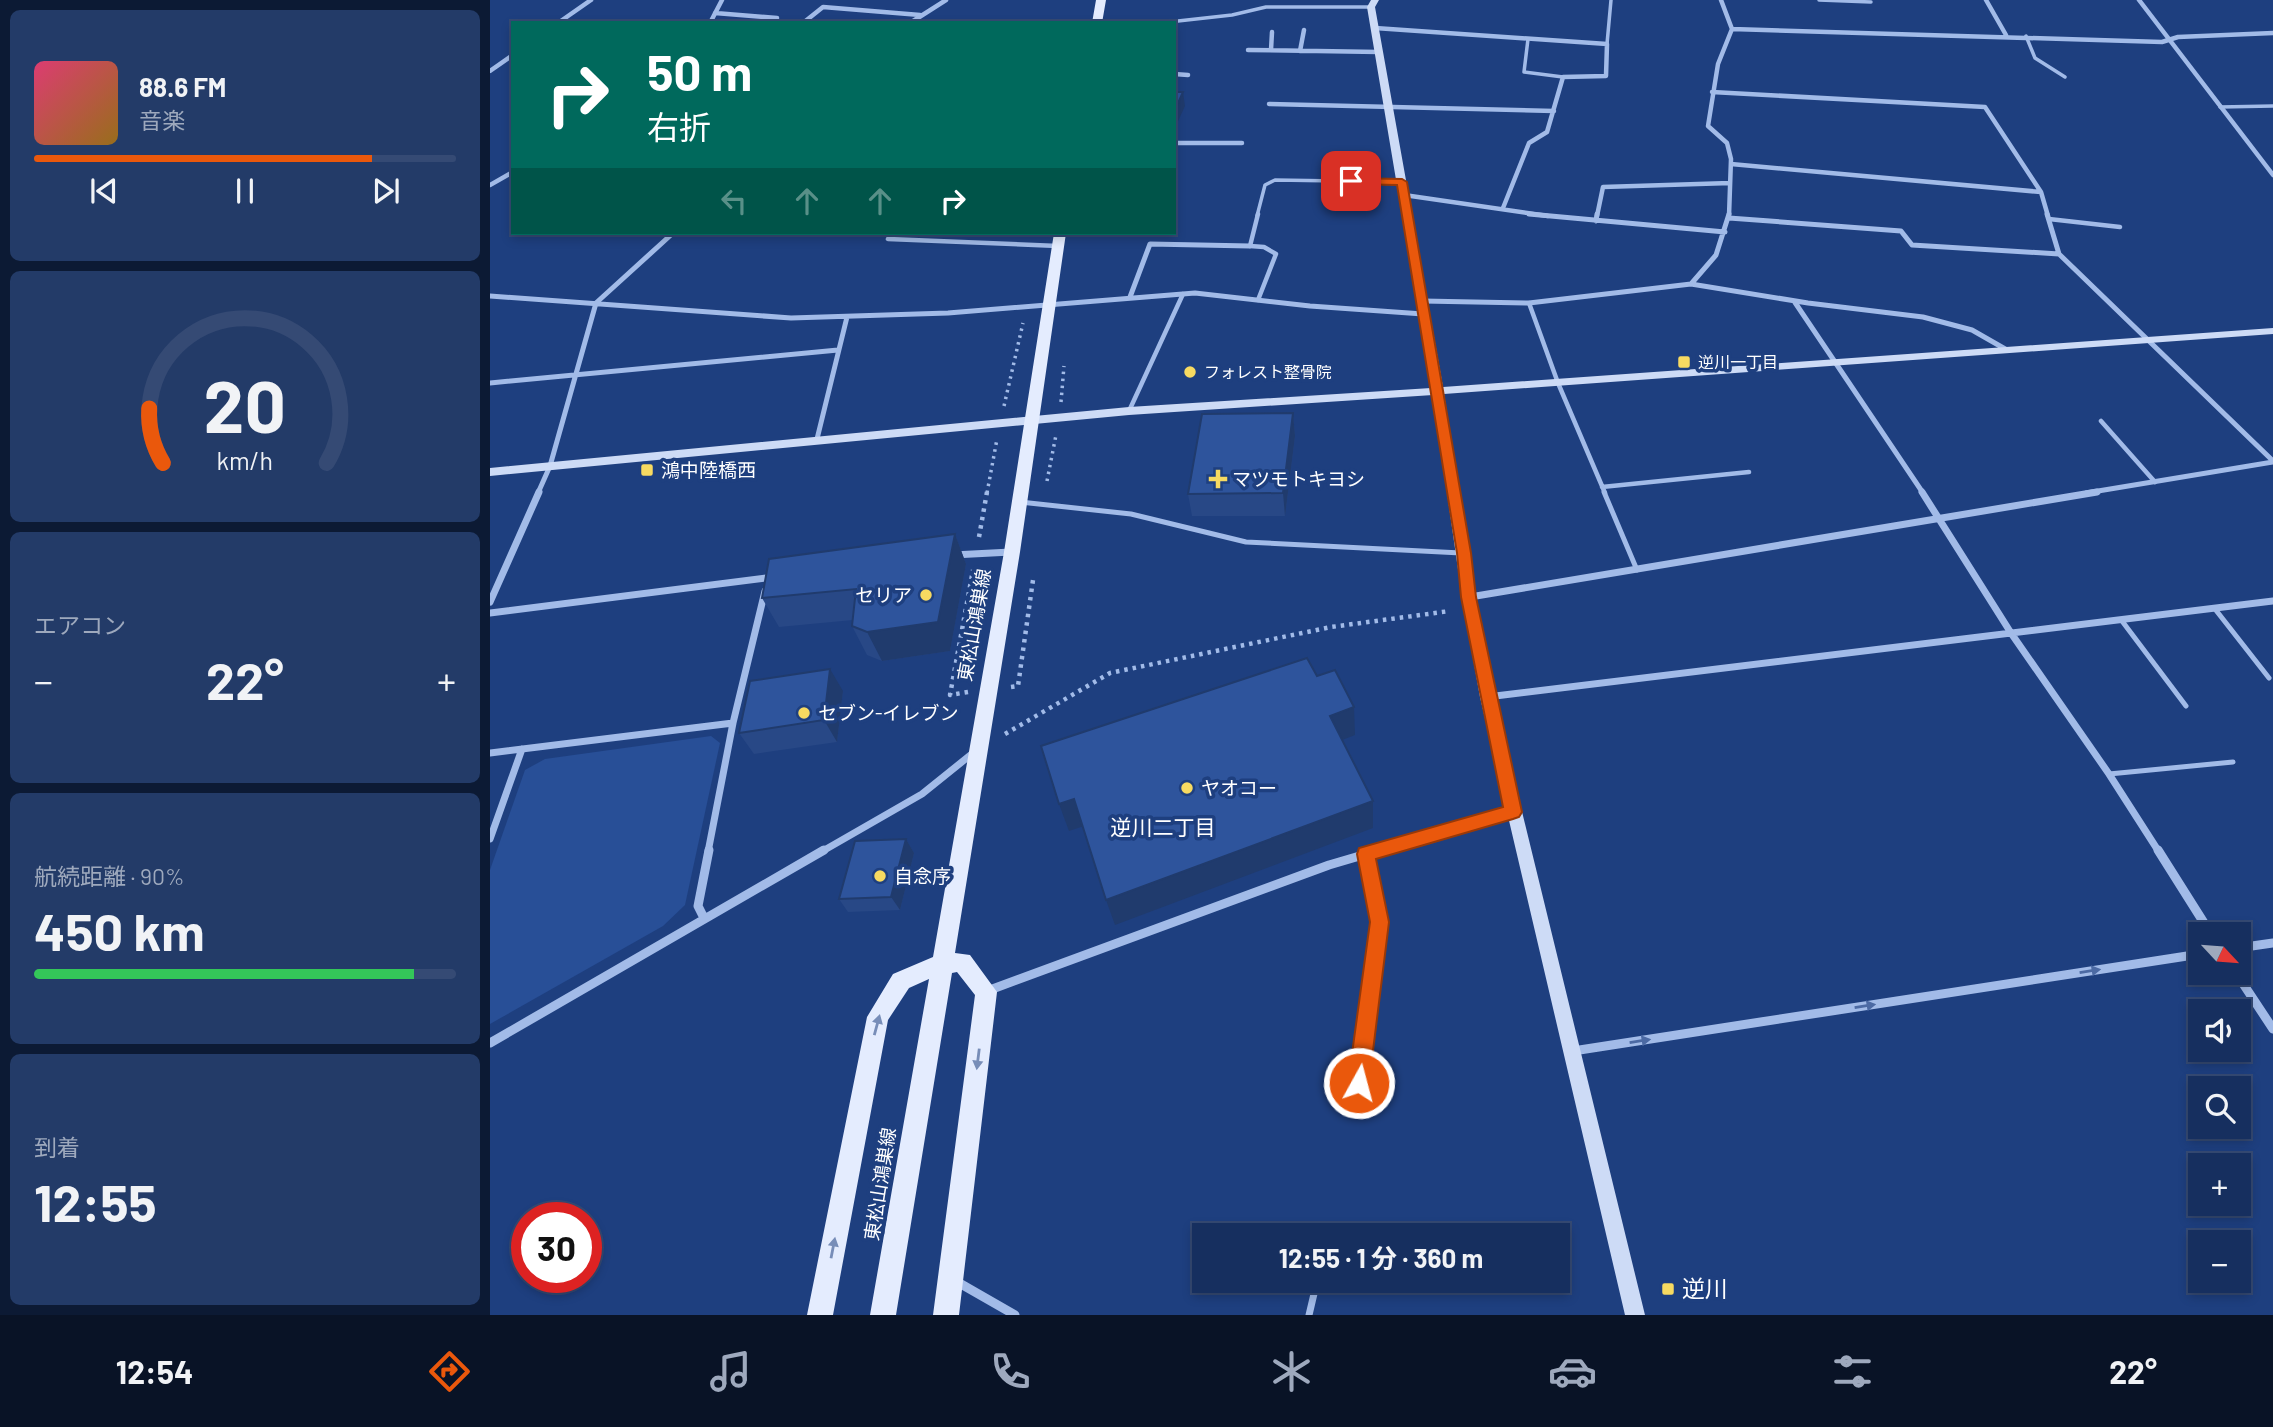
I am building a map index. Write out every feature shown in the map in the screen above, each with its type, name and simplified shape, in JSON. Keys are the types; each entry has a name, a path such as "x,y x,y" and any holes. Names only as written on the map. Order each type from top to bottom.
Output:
{"main road":[{"path":"1097,21 1101,0"},
{"name":"東松山鴻巣線","path":"883,1315 976,751 1012,552 1059,240"},
{"path":"820,1315 878,1017 901,981 942,964 962,962 986,992 946,1315"}],"street":[{"path":"561,21 591,0"},
{"path":"711,21 723,0"},
{"path":"912,21 946,0"},
{"path":"1691,284 1716,255 1729,218 1731,164 1727,143 1708,126 1721,49 1732,29 1721,0"},
{"path":"1986,0 2006,35"},
{"path":"2139,0 2273,175"},
{"path":"1370,2 1423,301 1487,697 1635,1315"},
{"path":"806,21 823,7 920,15"},
{"path":"715,13 777,18 773,21"},
{"path":"1375,28 1607,44 1606,76 1563,77 1547,132 1529,143 1503,208"},
{"path":"1732,29 2006,35 2162,42 2178,37 2273,33"},
{"path":"1300,51 1304,30"},
{"path":"1271,50 1272,32"},
{"path":"1248,50 1379,52"},
{"path":"490,71 511,56"},
{"path":"1176,74 1188,75"},
{"path":"1712,92 1985,107 2041,192 2059,254 2273,461"},
{"path":"1269,104 1554,111"},
{"path":"1176,144 1242,143"},
{"path":"1731,164 2041,192"},
{"path":"490,185 511,173"},
{"path":"1597,220 1603,187 1730,183"},
{"path":"1404,195 1529,214 1724,232"},
{"path":"1729,218 1901,230 1912,246 2059,254"},
{"path":"490,602 550,466 596,303 671,235"},
{"path":"1130,297 1150,243 1250,246"},
{"path":"1423,301 1529,303 1691,284 1794,301 1923,317 1972,330 2007,350"},
{"path":"490,296 791,318 948,313 1183,294 1423,314"},
{"path":"1794,301 1940,519 2011,633 2109,774 2203,922"},
{"path":"817,439 847,317"},
{"path":"490,472 1129,411 2273,331"},
{"path":"490,383 838,350"},
{"path":"1470,602 1637,570 2273,461"},
{"path":"948,556 976,552 1012,552"},
{"path":"490,613 782,576"},
{"path":"704,918 698,906 733,723 768,578"},
{"path":"1487,697 2273,601"},
{"path":"490,753 733,723"},
{"path":"490,839 522,749"},
{"path":"490,1043 922,794 976,751"},
{"path":"986,992 1329,865 1513,812"},
{"path":"1355,1110 1380,922 1366,854"},
{"path":"2251,946 2273,943"},
{"path":"1573,1051 2188,956"},
{"path":"2244,985 2273,1029"},
{"path":"951,1278 1015,1315"}],"lane":[{"path":"1607,44 1611,0"},
{"path":"1819,0 1871,2"},
{"path":"1176,21 1232,15 1266,7 1370,2"},
{"path":"2026,36 2035,58 2065,77"},
{"path":"1528,39 1524,72 1563,77"},
{"path":"2220,107 2273,106"},
{"path":"1258,300 1276,254 1264,247 1250,246 1265,185 1275,180 1402,182"},
{"path":"2049,219 2120,227"},
{"path":"891,235 888,239 1059,240"},
{"path":"1129,411 1183,294"},
{"path":"1529,303 1558,383 1637,570"},
{"path":"2101,421 2155,482"},
{"path":"1602,487 1749,472"},
{"path":"1019,502 1131,514 1246,542 1464,553"},
{"path":"2215,609 2269,678"},
{"path":"2122,621 2186,706"},
{"path":"2109,774 2233,762"},
{"path":"1309,1315 1314,1293"}],"path":[{"path":"988,689 950,695 1000,422 1027,305"},
{"path":"976,751 1110,673 1331,627 1470,602"}],"shaded area":[{"path":"711,736 720,743 685,905 663,926 490,1024 490,870 525,770 545,759"}],"building":[{"path":"1176,92 1183,92 1176,108"},
{"path":"1293,413 1283,493 1188,494 1202,414"},
{"path":"955,534 938,622 867,632 852,626 856,589 762,598 769,559"},
{"path":"1307,658 1317,676 1335,670 1354,707 1330,716 1373,801 1106,900 1074,799 1059,804 1041,746"},
{"path":"830,669 824,720 739,733 750,681"},
{"path":"906,839 891,897 839,899 855,841"}],"place":[{"name":"逆川一丁目","path":"1684,362"},
{"name":"フォレスト整骨院","path":"1190,372"},
{"name":"鴻中陸橋西","path":"647,470"},
{"name":"マツモトキヨシ","path":"1218,479"},
{"name":"セリア","path":"926,595"},
{"name":"セブン-イレブン","path":"804,713"},
{"name":"ヤオコー","path":"1187,788"},
{"name":"自念序","path":"880,876"},
{"name":"逆川","path":"1668,1289"}],"district":[{"name":"逆川二丁目","path":"1163,828"}],"route":[{"path":"1351,181 1402,182 1469,597 1487,697 1513,812 1366,854 1380,922 1359,1083"}]}
